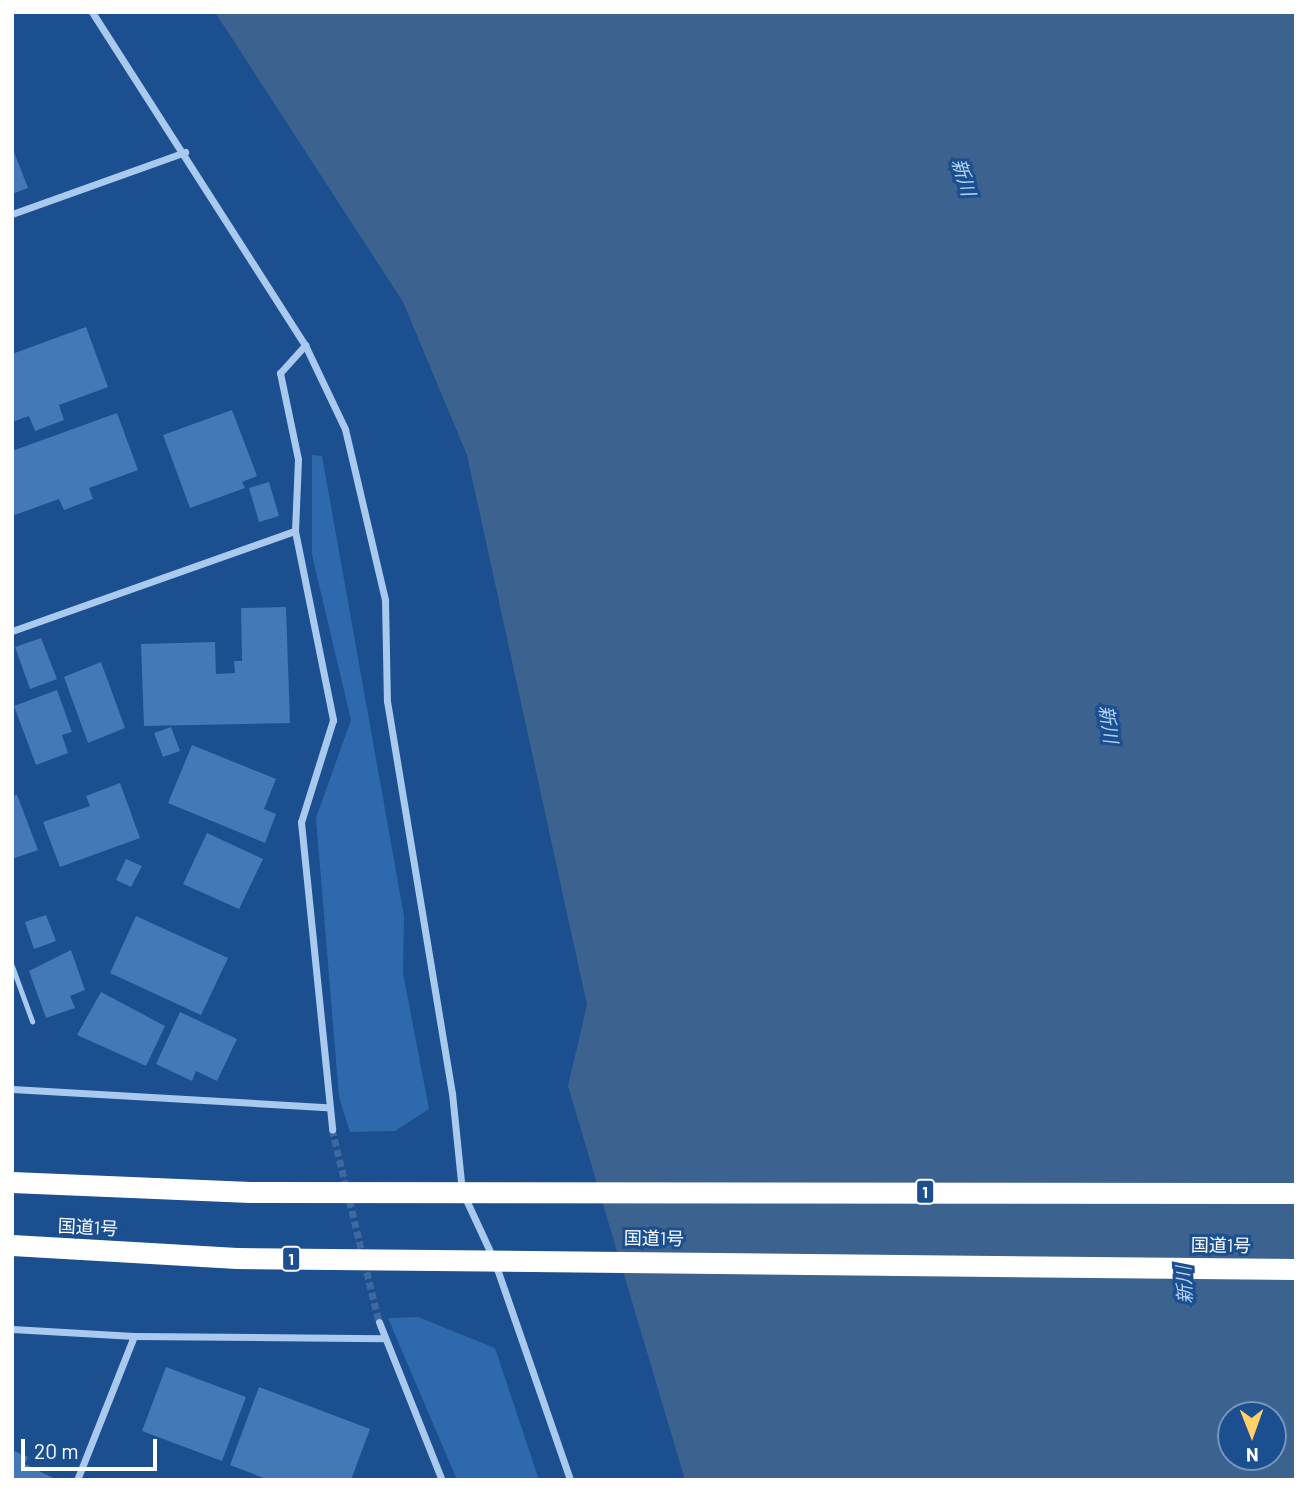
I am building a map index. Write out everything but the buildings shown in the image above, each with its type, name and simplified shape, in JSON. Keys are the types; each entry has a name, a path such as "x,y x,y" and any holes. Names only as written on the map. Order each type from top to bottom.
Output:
{"highway":[{"name":"1","path":"12,1182 250,1192 1296,1194"},
{"name":"国道1号","path":"12,1245 237,1258 1296,1269"}],"street":[{"path":"92,12 185,152 305,345 345,429 385,600 387,701 452,1093 462,1191 494,1260 570,1480"},
{"path":"12,214 185,152"},
{"path":"305,345 280,373 298,459 295,530 333,720 301,822 326,1107 332,1129"},
{"path":"12,631 295,530"},
{"path":"12,1089 326,1107"},
{"path":"379,1322 383,1338 442,1480"},
{"path":"12,1329 134,1336 383,1338"},
{"path":"77,1480 134,1336"}],"lane":[{"path":"12,966 32,1021"}],"shaded area":[{"path":"312,455 322,456 404,916 403,973 429,1109 395,1131 350,1132 339,1097 316,818 351,720 312,555"},
{"path":"418,1317 495,1348 539,1480 457,1480 388,1318"}],"water":[{"name":"新川","path":"215,12 1296,12 1296,1480 685,1480 568,1086 587,1005 467,455 403,302"}],"tunnel":[{"path":"332,1129 379,1322"}]}
